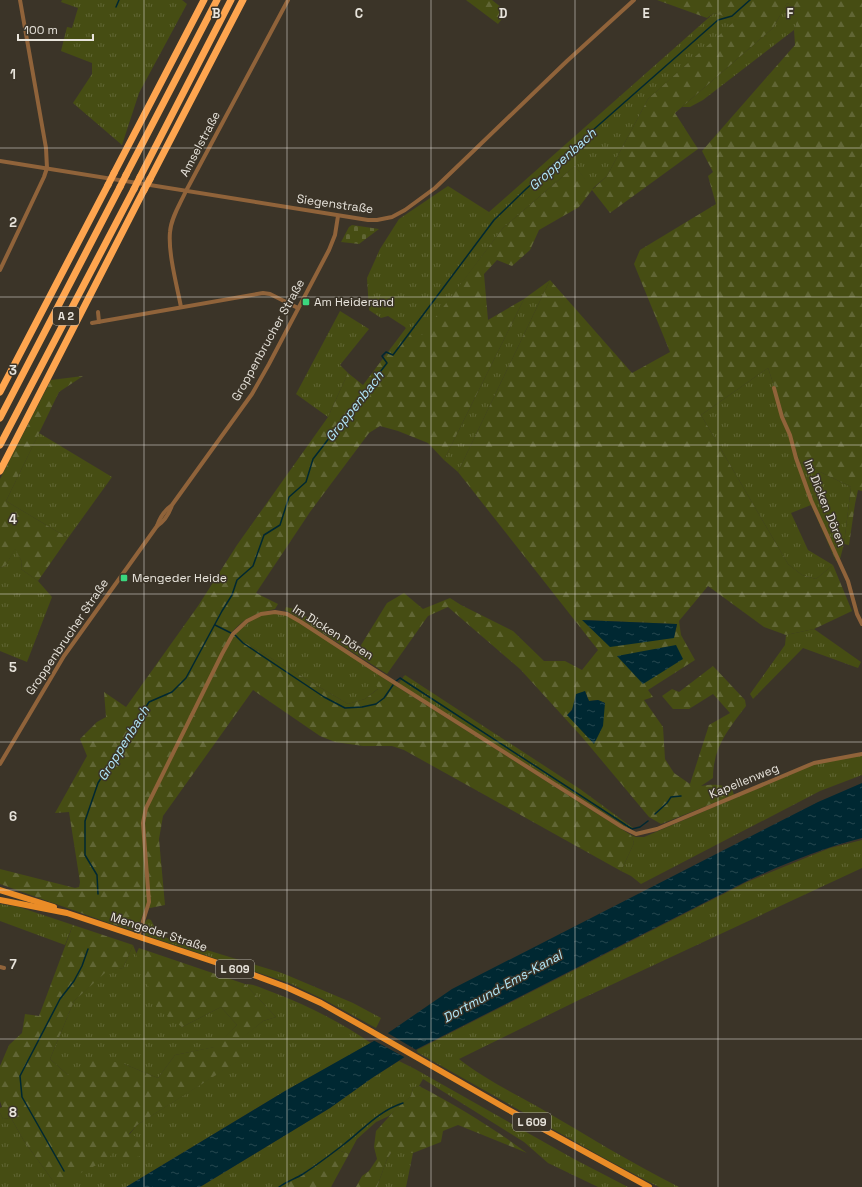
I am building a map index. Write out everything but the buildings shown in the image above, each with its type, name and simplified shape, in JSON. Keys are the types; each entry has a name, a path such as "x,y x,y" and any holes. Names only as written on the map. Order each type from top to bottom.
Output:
{"highway":[{"path":"0,392 204,0"},
{"name":"A 2","path":"0,418 217,0"},
{"name":"A 2","path":"0,445 231,0"},
{"path":"0,471 243,0"}],"main road":[{"name":"L 609","path":"0,890 67,913"},
{"name":"L 609","path":"0,900 67,913"},
{"name":"Mengeder Straße","path":"67,913 251,974 286,987 321,1003 648,1187"}],"street":[{"path":"0,270 47,168 46,148 20,0"},
{"name":"Amselstraße","path":"181,307 171,250 170,232 173,218 288,0"},
{"name":"Siegenstraße","path":"0,161 338,216 368,220 392,217 405,210 435,188 567,61 634,0"},
{"name":"Groppenbrucher Straße","path":"0,764 64,656 157,526 159,519 165,510 172,505 252,394 329,250 338,216"},
{"path":"92,323 263,293 270,294 298,308"},
{"path":"98,312 100,322"},
{"name":"Im Dicken Dören","path":"774,388 782,417 790,435 796,458 811,500 848,581 857,614 862,624"},
{"name":"Im Dicken Dören","path":"138,937 149,902 143,823 146,808 233,634 246,620 261,614 275,612 287,614 301,622 615,823 636,834"},
{"name":"Kapellenweg","path":"636,834 657,829 814,763 862,754"}],"green space":[{"path":"62,0 182,0 187,4 139,93 122,145 73,103 92,74 92,63 61,51 67,27 72,28 78,8 61,2"},
{"path":"466,0 492,0 507,12 498,24"},
{"path":"657,0 862,0 862,491 858,490 849,545 844,544 851,487 800,462 768,368 701,415 788,564 802,575 816,579 833,565 852,611 814,629 786,635 764,627 708,586 679,621 681,635 695,660 648,690 653,697 644,700 663,727 665,759 674,773 690,784 709,725 730,713 713,694 689,709 673,709 662,696 672,689 679,692 713,666 745,700 746,706 723,739 716,757 713,778 701,786 724,786 732,789 734,795 661,824 649,817 582,737 520,669 448,607 428,616 387,674 285,610 286,607 294,609 358,650 387,603 404,593 423,609 450,598 513,631 544,661 565,661 582,670 598,650 458,472 550,280 632,373 670,352 634,264 640,250 716,204 708,176 713,172 702,151 795,45 794,30 801,10 787,3 773,28 675,113 698,149 610,213 592,190 579,207 539,230 530,250 512,266 497,260 484,274 488,320 524,299 444,460 428,443 398,431 380,426 369,433 310,512 256,593 278,604 275,609 250,617 241,623 231,633 348,704 365,699 378,689 374,680 377,674 631,835 634,843 621,871 404,750 392,746 363,746 335,742 320,736 253,690 163,816 159,839 165,905 145,909 138,927 132,930 109,923 0,884 0,869 75,888 79,887 80,882 69,812 55,813 87,756 80,739 97,722 106,717 104,692 126,707 198,606 237,545 328,417 348,373 363,385 406,328 416,343 503,228 575,166 593,189 607,176 648,99 736,20 714,13 707,18","holes":["583,620 676,624 677,625 674,637","585,691 589,701 598,700 605,703 605,705 567,716"]},
{"path":"787,3 802,10 794,30 703,100 690,107 682,107 773,28"},
{"path":"714,13 737,20 648,99 607,176 592,189 575,166 503,228 416,344 405,327 388,316 381,318 369,310 367,278 380,249 399,219 448,186 489,212"},
{"path":"352,225 379,229 359,244 341,242 349,227"},
{"path":"550,280 458,472 444,460 524,299"},
{"path":"340,311 369,329 340,365 348,373 328,417 296,394"},
{"path":"768,368 800,462 851,487 844,544 840,559 836,561 811,505 791,513 808,550 833,565 816,579 802,575 788,564 701,415"},
{"path":"83,376 59,392 6,501 68,538 38,581 21,569 22,562 15,549 6,565 0,568 0,479 51,380"},
{"path":"39,433 112,477 68,538 6,501"},
{"path":"15,548 22,562 21,569 38,581 52,597 27,662 0,651 0,568 6,565"},
{"path":"275,613 290,614 304,621 380,673 376,680 379,688 365,699 348,704 233,635 257,616"},
{"path":"814,629 861,662 858,668 803,648 753,699 750,694 785,645 786,635"},
{"path":"405,675 580,789 633,828 631,830 398,684"},
{"path":"862,755 862,775 820,791 641,884 631,876 621,871 634,843 631,835 636,837 644,837 815,764"},
{"path":"862,840 862,868 581,999 459,1059 498,1085 626,1159 679,1187 659,1187 651,1183 415,1051 747,882 830,848"},
{"path":"0,904 19,907 73,925 65,945 0,921"},
{"path":"148,919 151,920 154,926 164,937 282,973 353,1003 381,1018 376,1028 323,999 289,983 145,935 144,926"},
{"path":"73,925 133,945 123,968 106,972 74,1001 50,1059 68,1075 93,1057 124,1064 158,1078 175,1055 214,1047 237,1025 221,1007 182,1027 157,1009 136,954 139,948 245,984 276,1017 263,1021 235,1044 243,1058 137,1125 129,1134 148,1141 141,1156 119,1161 118,1147 107,1160 56,1185 24,1141 11,1118 3,1119 0,1113 0,1108 2,1107 0,1101 0,1066 9,1045 22,1033 25,1014 39,1016"},
{"path":"133,945 144,972 182,1027 221,1007 237,1025 215,1047 175,1055 158,1078 124,1064 68,1075 50,1059 74,1001 106,971 123,968"},
{"path":"245,984 259,987 311,1008 371,1043 285,1091 126,1187 0,1187 0,1113 3,1119 11,1118 24,1141 56,1185 129,1135 137,1125 242,1058 234,1044 263,1021 276,1017"},
{"path":"399,1061 574,1159 628,1187 598,1187 548,1163 524,1142 423,1079 419,1086 413,1088 411,1096 389,1116 376,1122 357,1139 349,1154 338,1150 281,1187 200,1187 330,1108"},
{"path":"419,1086 474,1117 527,1153 458,1125 443,1131 441,1142 413,1153 391,1153 387,1159 377,1187 356,1187 362,1176 369,1171 377,1159 374,1147 376,1131 396,1109 411,1096 413,1088"},
{"path":"338,1150 349,1154 331,1187 281,1187"},
{"path":"391,1153 413,1153 406,1187 377,1187 387,1159"}],"water":[{"path":"582,620 677,624 674,638 610,647"},
{"path":"676,645 683,659 643,684 617,656"},
{"path":"585,691 589,701 598,700 605,703 603,726 594,744 567,715 572,710 576,694"},
{"name":"Dortmund-Ems-Kanal","path":"862,783 862,838 803,857 747,881 417,1049 372,1078 330,1108 200,1187 126,1187 285,1091 388,1033 452,989 818,802"}],"pier":[{"path":"386,1032 418,1051 406,1058 373,1040"}],"waterway":[{"path":"116,7 119,0"},
{"name":"Groppenbach","path":"98,894 97,875 85,855 85,821 98,783 149,702 172,692 186,678 232,595 237,580 253,566 264,535 280,525 289,497 306,482 313,459 387,363 382,356 386,352 393,355 494,220 526,189 718,20 732,16 750,0"},
{"path":"215,625 231,633"},
{"path":"235,635 243,643 324,697 345,708 376,704 384,698 393,685"},
{"path":"396,681 400,678 632,829 640,827 648,821"},
{"path":"655,814 671,797 681,796"},
{"name":"Groppenbach","path":"64,1171 22,1097 20,1076 60,999 74,981 82,966 88,949"},
{"path":"279,1187 318,1164 378,1116 394,1106 403,1103"}],"place":[{"name":"Am Heiderand","path":"306,302"},
{"name":"Mengeder Heide","path":"124,578"}]}
